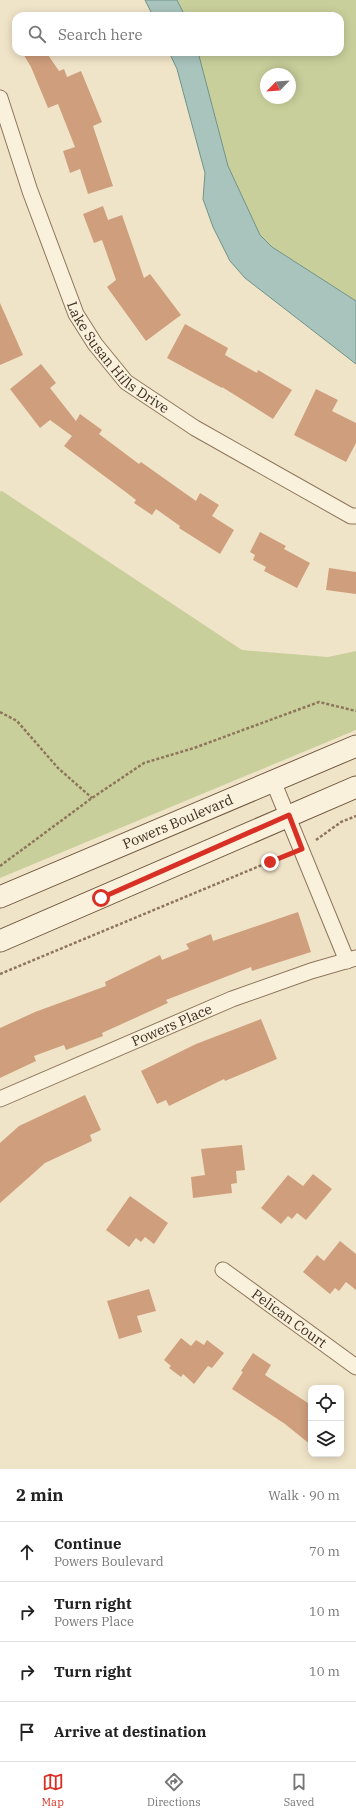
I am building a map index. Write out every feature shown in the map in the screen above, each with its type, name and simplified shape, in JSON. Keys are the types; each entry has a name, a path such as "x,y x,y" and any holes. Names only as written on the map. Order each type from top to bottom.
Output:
{"main road":[{"name":"Powers Boulevard","path":"0,897 356,746"},
{"path":"0,941 356,787"}],"street":[{"name":"Lake Susan Hills Drive","path":"0,98 30,190 76,314 95,344 126,382 195,428 352,516 356,516"},
{"name":"Powers Place","path":"0,1099 232,999 311,971 352,959 302,849 274,782"},
{"name":"Pelican Court","path":"223,1270 356,1367"}],"path":[{"path":"0,866 92,798 144,763 194,748 319,702 356,711"},
{"path":"0,712 17,721 58,768 92,798"},
{"path":"0,974 302,849 342,822 356,816"}],"green space":[{"path":"177,0 356,0 356,301 272,247 260,235 228,166 199,56 344,56 344,12 183,12"},
{"path":"2,491 242,650 328,657 356,651 356,730 0,878 0,492"}],"water":[{"path":"145,0 177,0 183,12 151,12"},
{"path":"171,56 199,56 228,166 260,235 272,247 356,301 356,364 245,278 230,261 213,227 203,199 205,173 177,69"}],"building":[{"path":"24,56 49,56 59,71 64,69 67,77 81,71 102,122 93,126 113,186 88,194 80,169 70,173 63,151 75,147 58,104 48,108 31,67"},
{"path":"103,206 108,220 122,215 144,278 150,274 181,315 146,341 107,287 116,280 102,240 94,243 83,214"},
{"path":"0,303 23,355 0,365"},
{"path":"185,324 228,348 225,355 257,373 258,370 292,390 273,419 222,387 167,358"},
{"path":"41,364 56,383 50,388 76,421 80,414 102,430 99,434 139,464 141,462 196,501 200,493 219,505 212,516 234,530 220,554 179,528 180,526 156,509 152,515 134,503 136,500 64,446 72,436 50,420 40,428 10,389"},
{"path":"316,389 338,400 332,411 356,423 356,443 346,462 294,435"},
{"path":"260,532 286,546 284,549 310,563 297,588 264,571 266,567 253,560 255,555 250,552"},
{"path":"329,568 356,572 356,594 326,590"},
{"path":"298,912 311,952 252,971 251,967 166,1000 168,1003 102,1033 103,1036 66,1050 64,1045 34,1056 36,1061 0,1078 0,1028 35,1012 106,986 105,982 160,955 162,960 189,949 186,944 211,934 213,941"},
{"path":"261,1019 277,1059 225,1081 224,1079 169,1106 166,1100 157,1104 141,1071 196,1044"},
{"path":"85,1095 101,1130 90,1135 92,1141 45,1163 0,1203 0,1143 19,1126"},
{"path":"242,1145 245,1170 236,1171 237,1183 231,1184 232,1193 193,1198 191,1177 205,1175 201,1149"},
{"path":"313,1174 332,1189 306,1220 297,1213 292,1219 288,1216 281,1224 261,1208 288,1175 303,1186"},
{"path":"130,1196 168,1223 154,1244 145,1237 141,1242 136,1238 129,1247 106,1230"},
{"path":"340,1241 356,1254 356,1290 346,1282 339,1291 335,1288 330,1294 303,1272 317,1255 324,1261"},
{"path":"149,1289 156,1311 137,1316 142,1332 119,1339 107,1301"},
{"path":"181,1338 191,1346 196,1340 204,1345 207,1340 224,1353 212,1368 208,1366 194,1384 183,1374 181,1377 169,1368 171,1366 164,1360"},
{"path":"253,1353 271,1365 265,1375 308,1403 308,1443 285,1424 232,1389 243,1372 241,1371"}],"route":[{"path":"101,898 289,815 302,849 270,862"}]}
